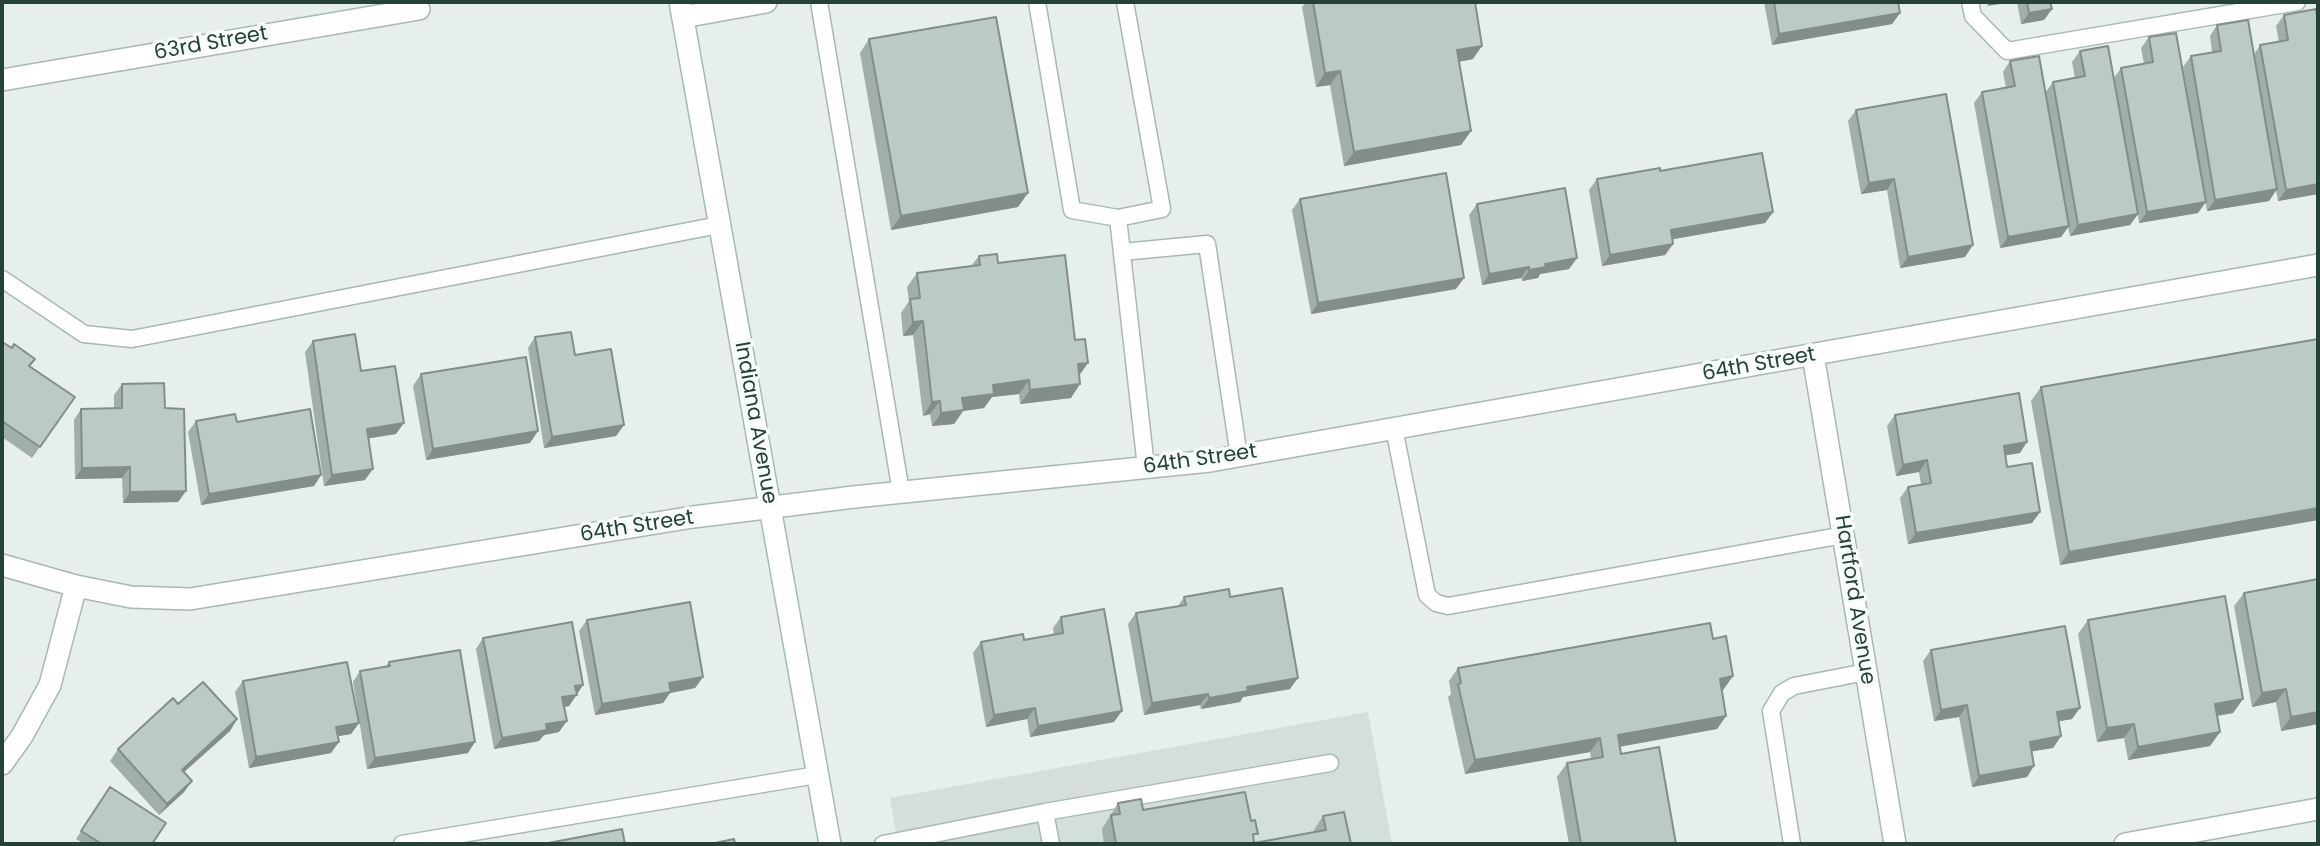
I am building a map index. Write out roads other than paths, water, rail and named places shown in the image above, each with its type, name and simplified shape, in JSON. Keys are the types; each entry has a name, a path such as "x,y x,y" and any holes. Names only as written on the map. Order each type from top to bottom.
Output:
{"street":[{"path":"681,9 766,2"},
{"name":"63rd Street","path":"2,80 419,9"},
{"name":"Indiana Avenue","path":"681,9 830,844"},
{"name":"64th Street","path":"2,565 76,586 131,597 190,599 693,517 1239,456 2318,265"},
{"name":"Hartford Avenue","path":"1813,355 1895,844"},
{"path":"2,764 22,736 50,685 76,586"},
{"path":"2125,844 2318,809"}],"lane":[{"path":"819,2 901,492"},
{"path":"1037,2 1072,209 1118,218 1162,209 1125,2"},
{"path":"1970,2 1973,16 2007,51 2297,2"},
{"path":"1118,218 1146,467"},
{"path":"2,279 83,334 132,339 719,225"},
{"path":"1122,252 1207,244 1239,456"},
{"path":"1394,428 1427,595 1436,603 1448,606 1844,535"},
{"path":"1792,844 1771,712 1782,693 1794,686 1866,672"},
{"path":"883,844 960,836 1045,812 1330,763"},
{"path":"402,844 817,775"},
{"path":"1045,812 1051,844"}]}
